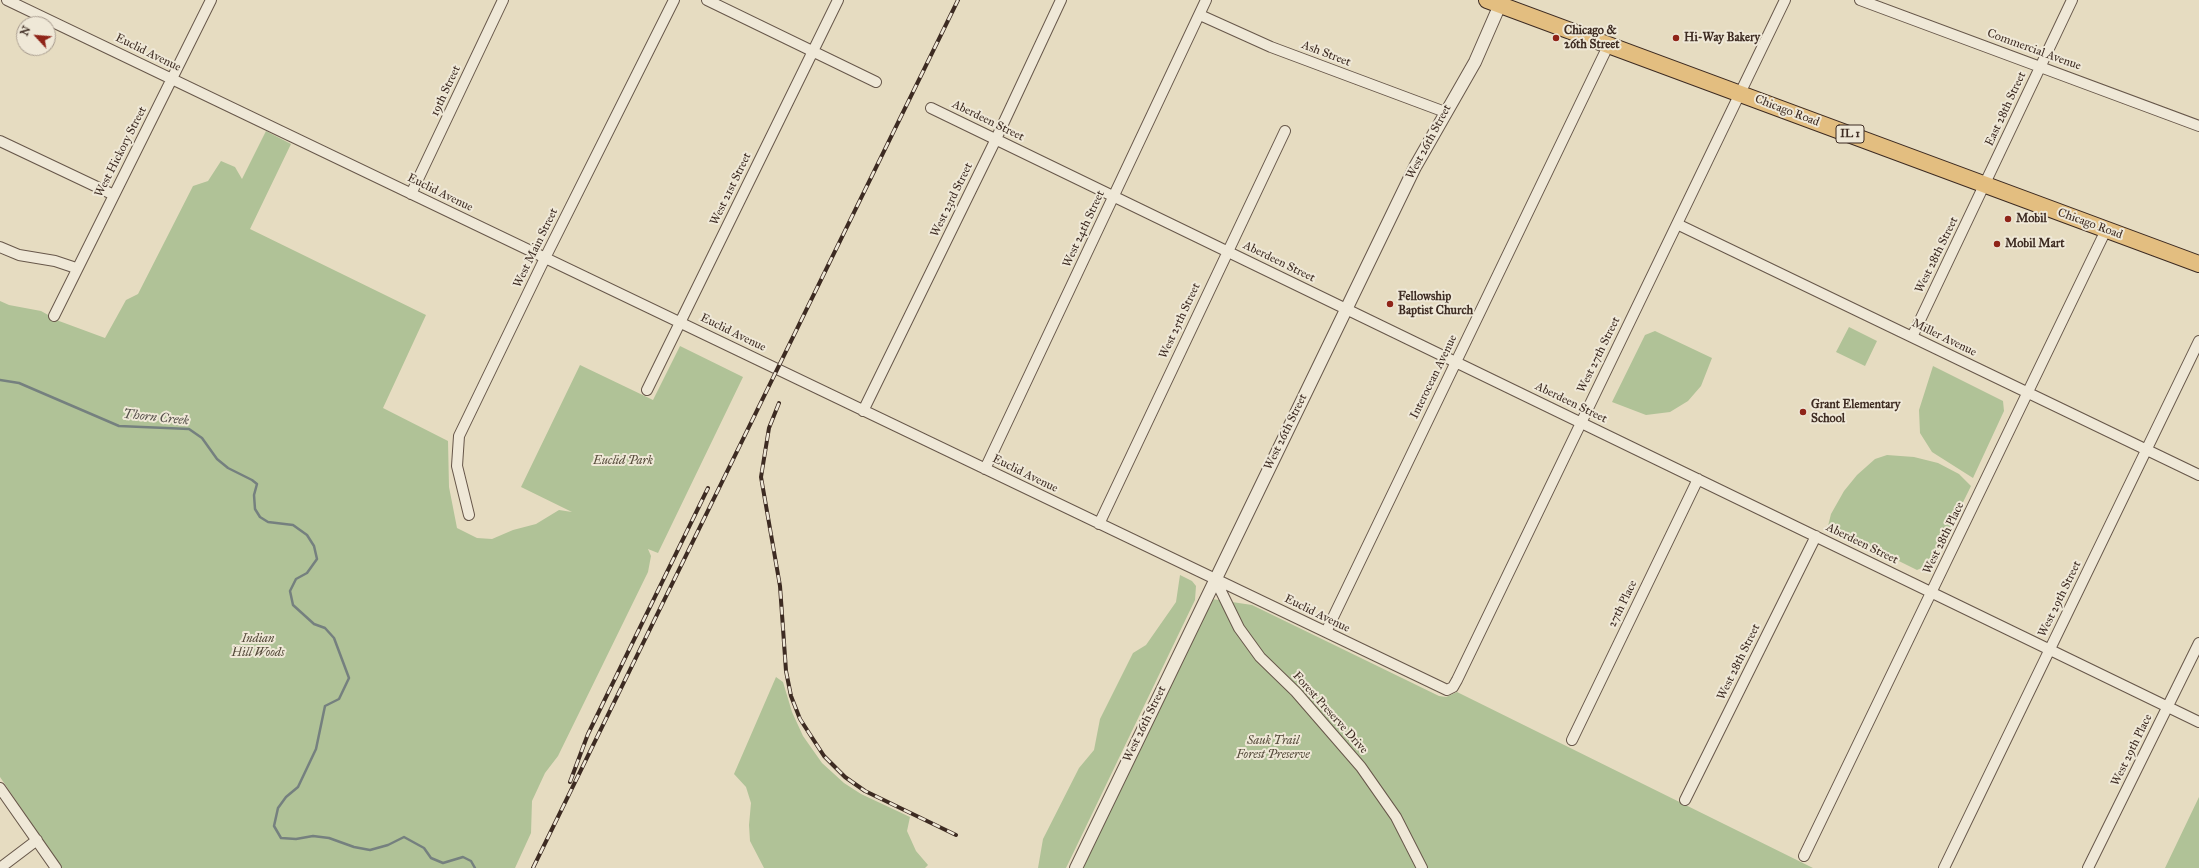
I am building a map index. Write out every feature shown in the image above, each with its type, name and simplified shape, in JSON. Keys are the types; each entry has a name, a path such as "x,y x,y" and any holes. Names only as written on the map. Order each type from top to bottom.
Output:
{"main road":[{"name":"Chicago Road","path":"1496,2 1608,46 2199,264"}],"street":[{"name":"Euclid Avenue","path":"7,0 1447,690"},
{"name":"West Hickory Street","path":"54,316 76,268 211,0"},
{"name":"19th Street","path":"411,194 503,0"},
{"name":"West Main Street","path":"469,515 457,466 459,436 545,258 674,0"},
{"path":"707,0 876,82"},
{"name":"West 21st Street","path":"647,390 838,0"},
{"name":"West 23rd Street","path":"863,410 996,139 1061,0"},
{"name":"West 24th Street","path":"985,469 1206,0"},
{"name":"West 27th Street","path":"1447,690 1453,687 1741,94 1785,0"},
{"name":"Commercial Avenue","path":"1860,0 2199,126"},
{"name":"East 28th Street","path":"1985,185 2072,0"},
{"name":"West 26th Street","path":"1076,868 1214,579 1415,167 1474,62 1496,2"},
{"name":"Ash Street","path":"1200,15 1271,47 1445,112"},
{"name":"Interocean Avenue","path":"1326,632 1608,46"},
{"name":"Aberdeen Street","path":"932,108 2199,722"},
{"name":"West 25th Street","path":"1099,524 1285,131"},
{"path":"0,141 114,195"},
{"name":"West 28th Street","path":"1912,337 1985,185"},
{"name":"Miller Avenue","path":"1677,224 2199,475"},
{"name":"West 28th Place","path":"1804,856 2106,230"},
{"path":"0,247 19,255 56,261 76,268"},
{"name":"West 29th Street","path":"1944,868 2199,341"},
{"name":"27th Place","path":"1572,740 1698,479"},
{"name":"West 28th Street","path":"1685,800 1816,536"},
{"name":"Forest Preserve Drive","path":"1214,579 1239,628 1260,657 1296,692 1361,767 1396,817 1422,868"},
{"name":"West 29th Place","path":"2088,868 2199,642"},
{"path":"0,788 56,868"},
{"path":"0,868 37,840"}],"green space":[{"name":"Indian Hill Woods","path":"266,131 291,144 250,229 426,315 383,408 448,441 449,487 457,528 477,538 492,539 513,530 536,524 559,510 572,512 521,487 580,365 653,400 680,346 743,377 658,553 648,549 651,556 648,572 558,756 545,773 532,801 531,833 515,868 62,868 0,777 0,301 9,305 41,311 59,321 105,338 126,300 138,294 193,186 208,181 221,161 235,167 242,179"},
{"path":"1849,327 1877,341 1865,366 1836,352"},
{"path":"1655,331 1712,358 1701,386 1688,401 1670,412 1646,415 1612,402 1645,335"},
{"path":"1933,366 2003,401 2004,411 1973,478 1932,452 1920,433 1919,410"},
{"path":"1887,455 1914,457 1938,463 1959,474 1971,486 1933,563 1917,570 1828,526 1831,514 1844,491 1857,475 1875,459"},
{"path":"1180,575 1192,581 1196,586 1195,600 1066,868 1038,868 1043,839 1079,768 1094,750 1100,719 1133,653 1146,645 1176,602"},
{"name":"Sauk Trail Forest Preserve","path":"1212,599 1252,605 1439,696 1446,697 1457,692 1813,868 1081,868"},
{"path":"776,677 783,682 792,712 803,736 822,763 844,783 861,794 910,817 907,831 916,851 928,865 925,868 764,868 750,841 749,825 751,803 746,787 734,774"},
{"path":"2199,797 2199,868 2165,868"}],"waterway":[{"name":"Thorn Creek","path":"0,380 19,383 119,426 189,429 202,438 217,459 228,468 257,484 254,495 255,509 260,517 268,522 293,525 307,535 314,546 317,559 307,573 296,579 290,591 293,605 314,624 325,628 334,638 349,678 339,699 325,706 316,749 298,787 286,797 278,808 274,826 281,838 296,839 313,836 329,838 354,847 370,850 388,845 404,837 424,848 431,858 443,863 463,857 471,861 475,868"}],"railway":[{"path":"533,868 958,0"},
{"path":"779,403 769,428 761,477 780,586 786,671 791,696 800,719 824,756 845,777 865,791 956,835"},
{"path":"570,782 588,734 708,488"}],"place":[{"name":"Chicago & 26th Street","path":"1556,38"},
{"name":"Hi-Way Bakery","path":"1676,38"},
{"name":"Mobil","path":"2008,219"},
{"name":"Mobil Mart","path":"1997,244"},
{"name":"Fellowship Baptist Church","path":"1390,304"},
{"name":"Grant Elementary School","path":"1803,412"}],"park label":[{"name":"Euclid Park","path":"623,461"}]}
